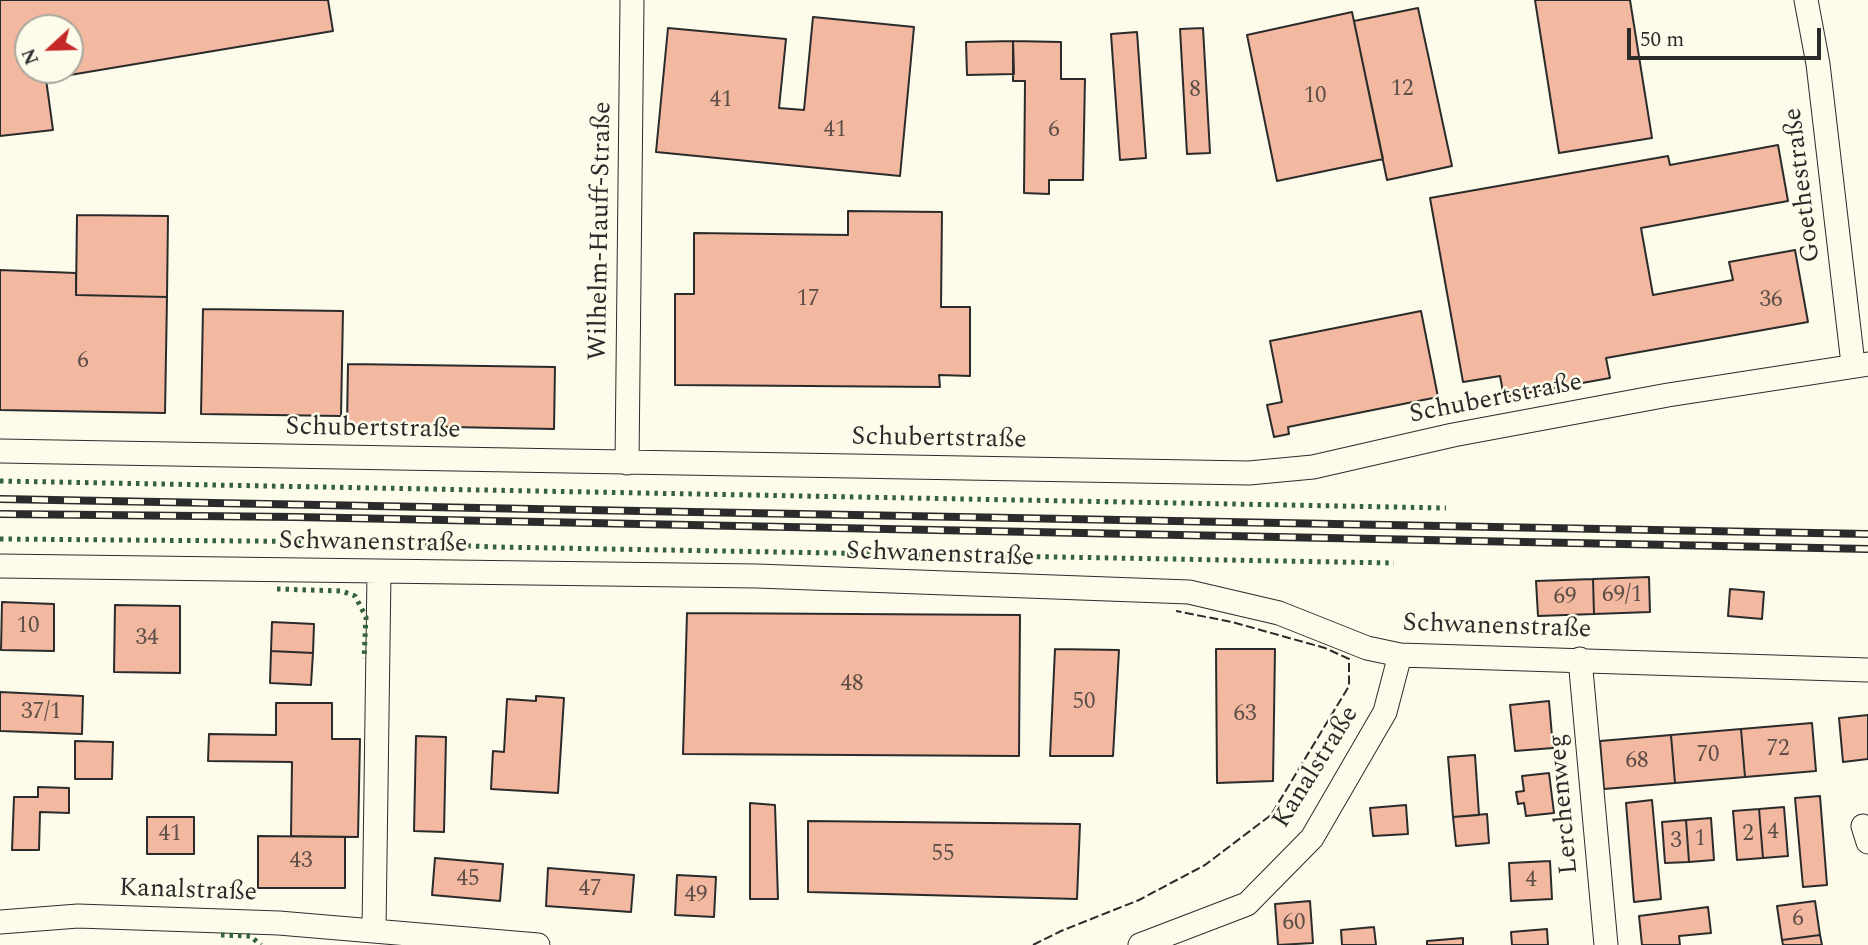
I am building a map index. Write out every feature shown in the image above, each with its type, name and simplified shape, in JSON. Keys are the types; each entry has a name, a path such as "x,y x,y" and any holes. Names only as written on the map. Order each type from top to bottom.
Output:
{"street":[{"name":"Wilhelm-Hauff-Straße","path":"627,463 632,0"},
{"name":"Goethestraße","path":"1806,0 1818,64 1860,364"},
{"name":"Schubertstraße","path":"0,451 1249,473 1313,467 1453,435 1860,364"},
{"name":"Schwanenstraße","path":"0,566 757,576 1189,592 1279,613 1367,649 1399,655 1868,670"},
{"path":"373,929 379,573"},
{"name":"Kanalstraße","path":"1140,945 1166,941 1247,904 1312,838 1385,712 1399,655"},
{"name":"Lerchenweg","path":"1580,659 1606,945"},
{"name":"Kanalstraße","path":"0,922 78,916 280,934 373,929 538,945"}],"building":[{"path":"0,0 328,0 333,31 84,73 84,14 14,14 14,84 47,84 53,130 0,136"},
{"path":"1535,0 1630,0 1652,138 1559,153"},
{"path":"1418,8 1452,166 1387,180 1354,21"},
{"path":"1352,12 1383,159 1277,181 1247,35"},
{"path":"813,17 914,27 900,176 656,152 668,28 786,39 779,108 804,110"},
{"path":"1203,28 1210,153 1187,154 1180,29"},
{"path":"1137,32 1146,158 1120,160 1111,34"},
{"path":"1013,41 1061,42 1061,79 1085,79 1083,180 1049,180 1049,194 1024,193 1025,81 1013,81"},
{"path":"1013,41 1014,74 967,75 966,42"},
{"path":"1778,145 1788,201 1641,228 1653,295 1733,280 1729,262 1795,250 1808,322 1606,358 1610,378 1504,397 1500,376 1463,382 1430,198 1668,156 1670,165"},
{"path":"848,211 942,212 941,307 970,307 970,376 939,375 940,387 675,385 675,294 694,294 694,233 848,235"},
{"path":"77,215 168,216 167,297 76,295"},
{"path":"0,270 76,273 76,295 167,297 165,413 0,410"},
{"path":"203,309 343,311 341,416 201,414"},
{"path":"1421,311 1438,397 1288,427 1289,434 1274,437 1267,405 1282,402 1270,341"},
{"path":"348,364 555,367 554,429 347,425"},
{"path":"1649,577 1650,612 1594,614 1593,579"},
{"path":"1593,579 1594,614 1538,616 1536,581"},
{"path":"1730,589 1764,592 1762,619 1728,616"},
{"path":"2,602 54,604 54,651 1,650"},
{"path":"115,605 180,606 180,673 114,672"},
{"path":"687,613 1020,615 1019,756 683,754"},
{"path":"272,622 314,624 313,653 271,651"},
{"path":"1055,649 1119,650 1113,756 1050,756"},
{"path":"1216,649 1275,649 1273,781 1217,783"},
{"path":"271,651 313,653 311,685 270,683"},
{"path":"0,692 83,696 82,734 0,731"},
{"path":"536,696 564,698 558,793 491,789 493,751 504,752 507,699 536,701"},
{"path":"1549,701 1553,748 1515,751 1510,705"},
{"path":"276,703 332,703 332,739 360,739 358,837 291,836 292,762 208,761 209,734 276,735"},
{"path":"1868,715 1868,759 1843,762 1839,718"},
{"path":"1812,723 1816,771 1745,777 1741,729"},
{"path":"1741,729 1745,777 1675,783 1671,735"},
{"path":"1671,735 1675,783 1604,789 1600,741"},
{"path":"416,736 446,737 444,832 414,831"},
{"path":"75,741 113,742 112,779 75,779"},
{"path":"1475,755 1479,815 1453,817 1448,757"},
{"path":"1549,773 1554,813 1526,816 1524,803 1518,804 1516,792 1524,791 1522,776"},
{"path":"38,787 69,788 69,813 40,812 39,850 12,850 14,797 38,797"},
{"path":"1820,796 1827,885 1803,887 1795,798"},
{"path":"1652,800 1661,899 1634,902 1626,803"},
{"path":"750,803 775,805 778,899 750,899"},
{"path":"1406,805 1408,834 1373,836 1370,808"},
{"path":"1784,807 1788,856 1763,858 1759,809"},
{"path":"1759,809 1763,858 1737,860 1733,811"},
{"path":"1487,814 1489,843 1456,846 1453,817"},
{"path":"147,817 194,817 194,854 147,854"},
{"path":"1711,818 1714,860 1689,862 1686,820"},
{"path":"1686,820 1689,862 1665,863 1662,822"},
{"path":"808,821 1080,824 1077,899 808,892"},
{"path":"258,836 345,837 345,888 258,888"},
{"path":"435,858 503,864 500,901 432,895"},
{"path":"1550,861 1552,899 1511,901 1509,863"},
{"path":"548,868 634,875 631,912 546,906"},
{"path":"677,875 716,877 714,917 675,915"},
{"path":"1310,901 1313,943 1278,945 1275,904"},
{"path":"1815,901 1820,935 1782,940 1777,906"},
{"path":"1708,907 1711,933 1679,936 1680,945 1642,945 1639,916"},
{"path":"1374,927 1376,945 1342,945 1341,930"},
{"path":"1547,929 1548,945 1512,945 1511,932"},
{"path":"1820,935 1822,945 1783,945 1782,940"},
{"path":"1463,938 1463,945 1427,945 1427,941"}],"railway":[{"path":"0,499 1868,534"},
{"path":"0,514 296,517 1868,549"}],"hedge":[{"path":"0,481 1446,508"},
{"path":"0,539 370,542 496,547 1394,563"},
{"path":"277,589 342,591 355,596 366,617 364,659"},
{"path":"221,935 250,936 261,945"}],"fence":[{"path":"1033,945 1139,900 1205,865 1271,815 1349,686 1349,659 1325,648 1232,622 1176,611"}]}
